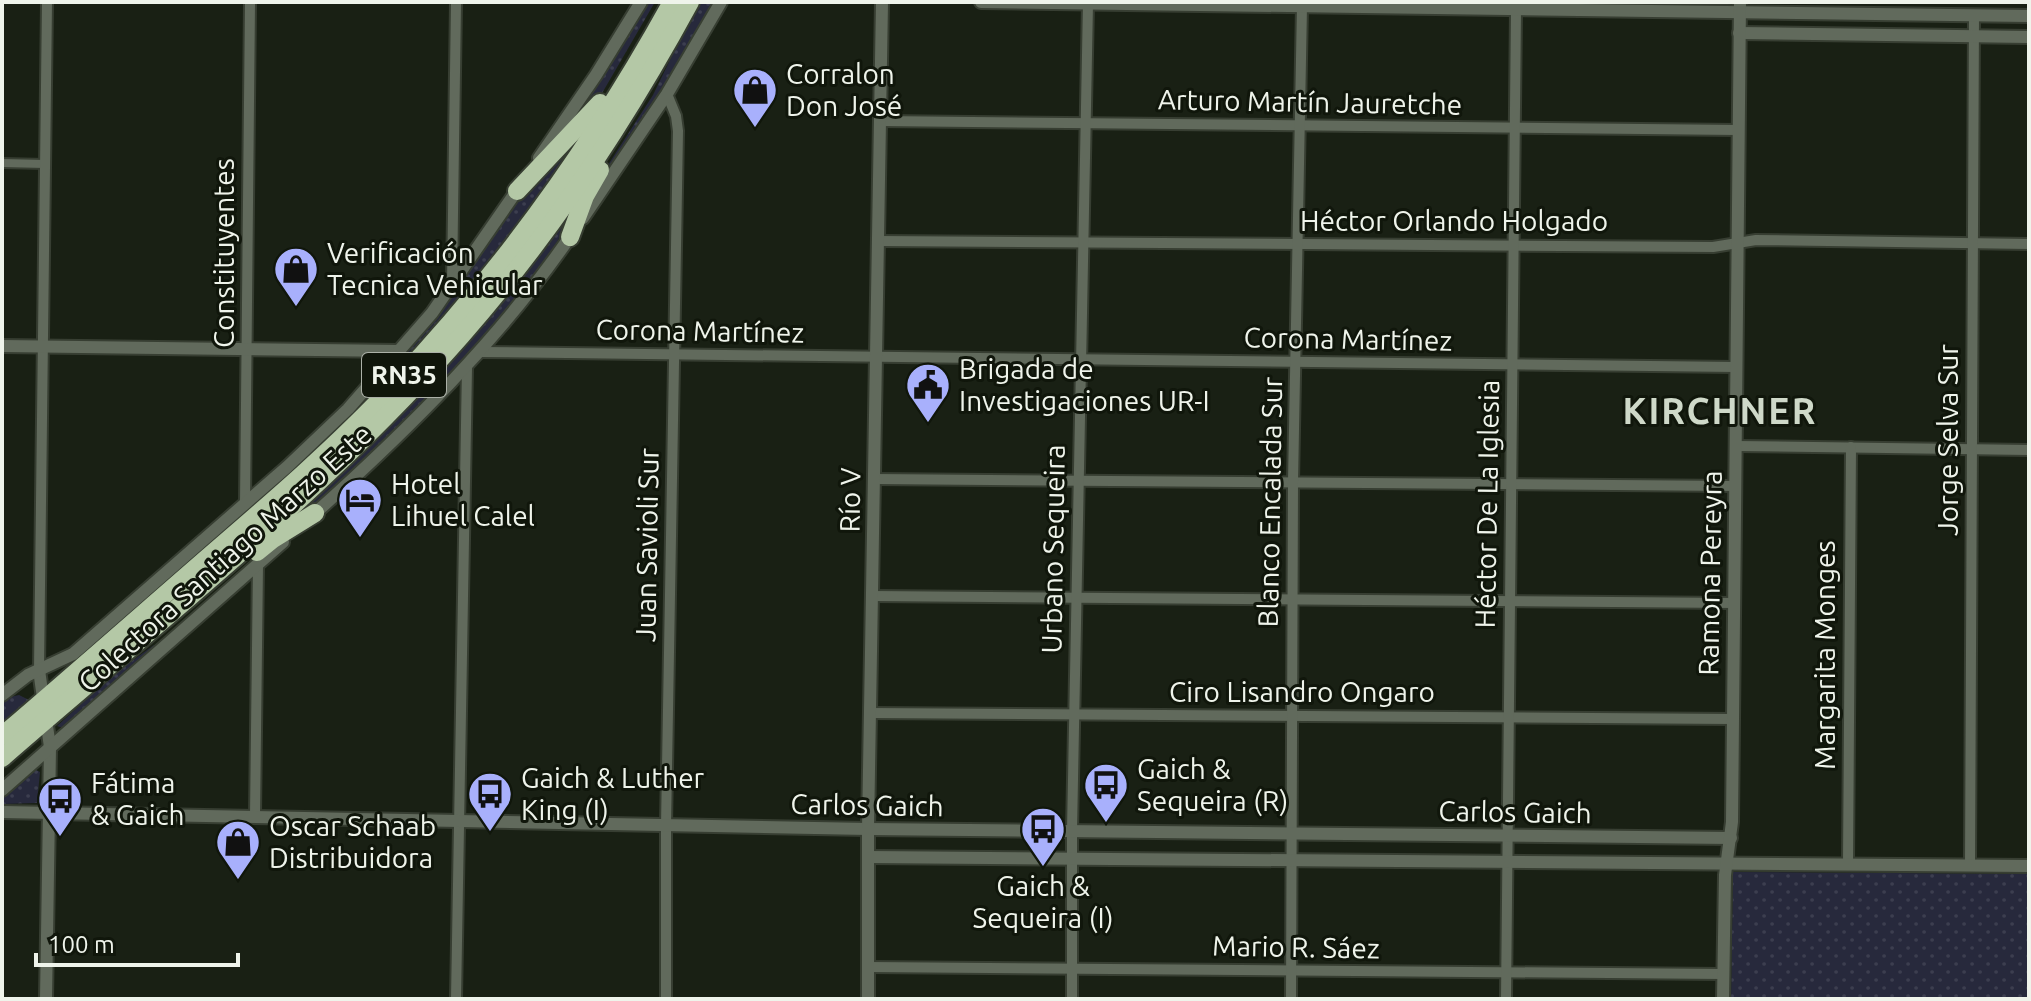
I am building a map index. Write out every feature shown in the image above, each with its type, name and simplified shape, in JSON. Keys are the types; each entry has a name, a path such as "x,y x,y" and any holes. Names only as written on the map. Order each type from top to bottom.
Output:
{"highway":[{"path":"517,191 600,104 662,2"},
{"name":"RN35","path":"2,758 46,709 298,479 383,397 435,340 484,284 552,193 619,93 672,2"},
{"name":"RN35","path":"2,736 103,670 310,491 381,422 461,336 556,215 621,120 690,2"},
{"path":"570,237 591,184 647,96 663,52"},
{"path":"103,670 166,630 269,542 315,513"}],"street":[{"path":"46,999 50,747 39,670 47,2"},
{"name":"Constituyentes","path":"245,503 250,2"},
{"path":"452,284 456,2"},
{"name":"Colectora Santiago Marzo Este","path":"2,695 18,682 69,656 318,439 400,351 452,284 517,191 596,75 641,2"},
{"name":"Colectora Santiago Marzo Este","path":"2,790 315,513 467,367 524,300 570,237 667,94 721,2"},
{"name":"Río V","path":"868,999 882,2"},
{"path":"981,2 1496,5 1516,9 1577,6 1947,8 1974,15 2029,16"},
{"name":"Urbano Sequeira","path":"1072,999 1072,831 1088,3"},
{"name":"Blanco Encalada Sur","path":"1291,999 1293,482 1302,6"},
{"name":"Ramona Pereyra","path":"1723,999 1727,862 1731,838 1740,7"},
{"name":"Héctor De La Iglesia","path":"1506,999 1516,9"},
{"name":"Jorge Selva Sur","path":"1970,865 1974,15"},
{"path":"1739,33 2029,37"},
{"name":"Juan Savioli Sur","path":"666,999 678,131 667,94"},
{"name":"Arturo Martín Jauretche","path":"880,121 1738,130"},
{"path":"2,163 45,164"},
{"name":"Héctor Orlando Holgado","path":"878,241 1713,247 1756,240 2029,244"},
{"path":"2,346 400,351"},
{"name":"Corona Martínez","path":"480,352 1736,367"},
{"path":"456,999 467,367"},
{"path":"1736,446 2029,450"},
{"name":"Margarita Monges","path":"1848,863 1851,447"},
{"path":"874,479 1735,486"},
{"path":"255,816 258,564"},
{"path":"872,596 1734,603"},
{"name":"Ciro Lisandro Ongaro","path":"870,713 1733,719"},
{"name":"Carlos Gaich","path":"2,812 666,826 1731,838"},
{"name":"Carlos Gaich","path":"868,857 2029,866"},
{"name":"Mario R. Sáez","path":"868,967 1723,974"}],"shaded area":[{"path":"647,2 655,2 601,95 569,126 621,49"},
{"path":"698,2 714,2 662,89 592,195 590,193 653,95"},
{"path":"582,136 532,208 442,323 323,448 52,681 277,485 361,404 437,318 521,195"},
{"path":"579,195 545,261 497,324 349,473 278,531 441,372 496,307"},
{"path":"154,645 156,647 63,728 57,726 114,674"},
{"path":"19,695 31,701 2,727 2,703"},
{"path":"34,769 40,772 37,803 2,804 2,799"},
{"path":"1733,872 2029,874 2029,999 1731,999"}],"place":[{"name":"Corralon Don José","path":"755,129"},
{"name":"Verificación Tecnica Vehicular","path":"296,308"},
{"name":"Brigada de Investigaciones UR-I","path":"928,424"},
{"name":"Hotel Lihuel Calel","path":"360,539"},
{"name":"Gaich & Sequeira (R)","path":"1106,824"},
{"name":"Gaich & Luther King (I)","path":"490,833"},
{"name":"Fátima & Gaich","path":"60,838"},
{"name":"Gaich & Sequeira (I)","path":"1043,868"},
{"name":"Oscar Schaab Distribuidora","path":"238,881"}],"district":[{"name":"KIRCHNER","path":"1720,411"}]}
